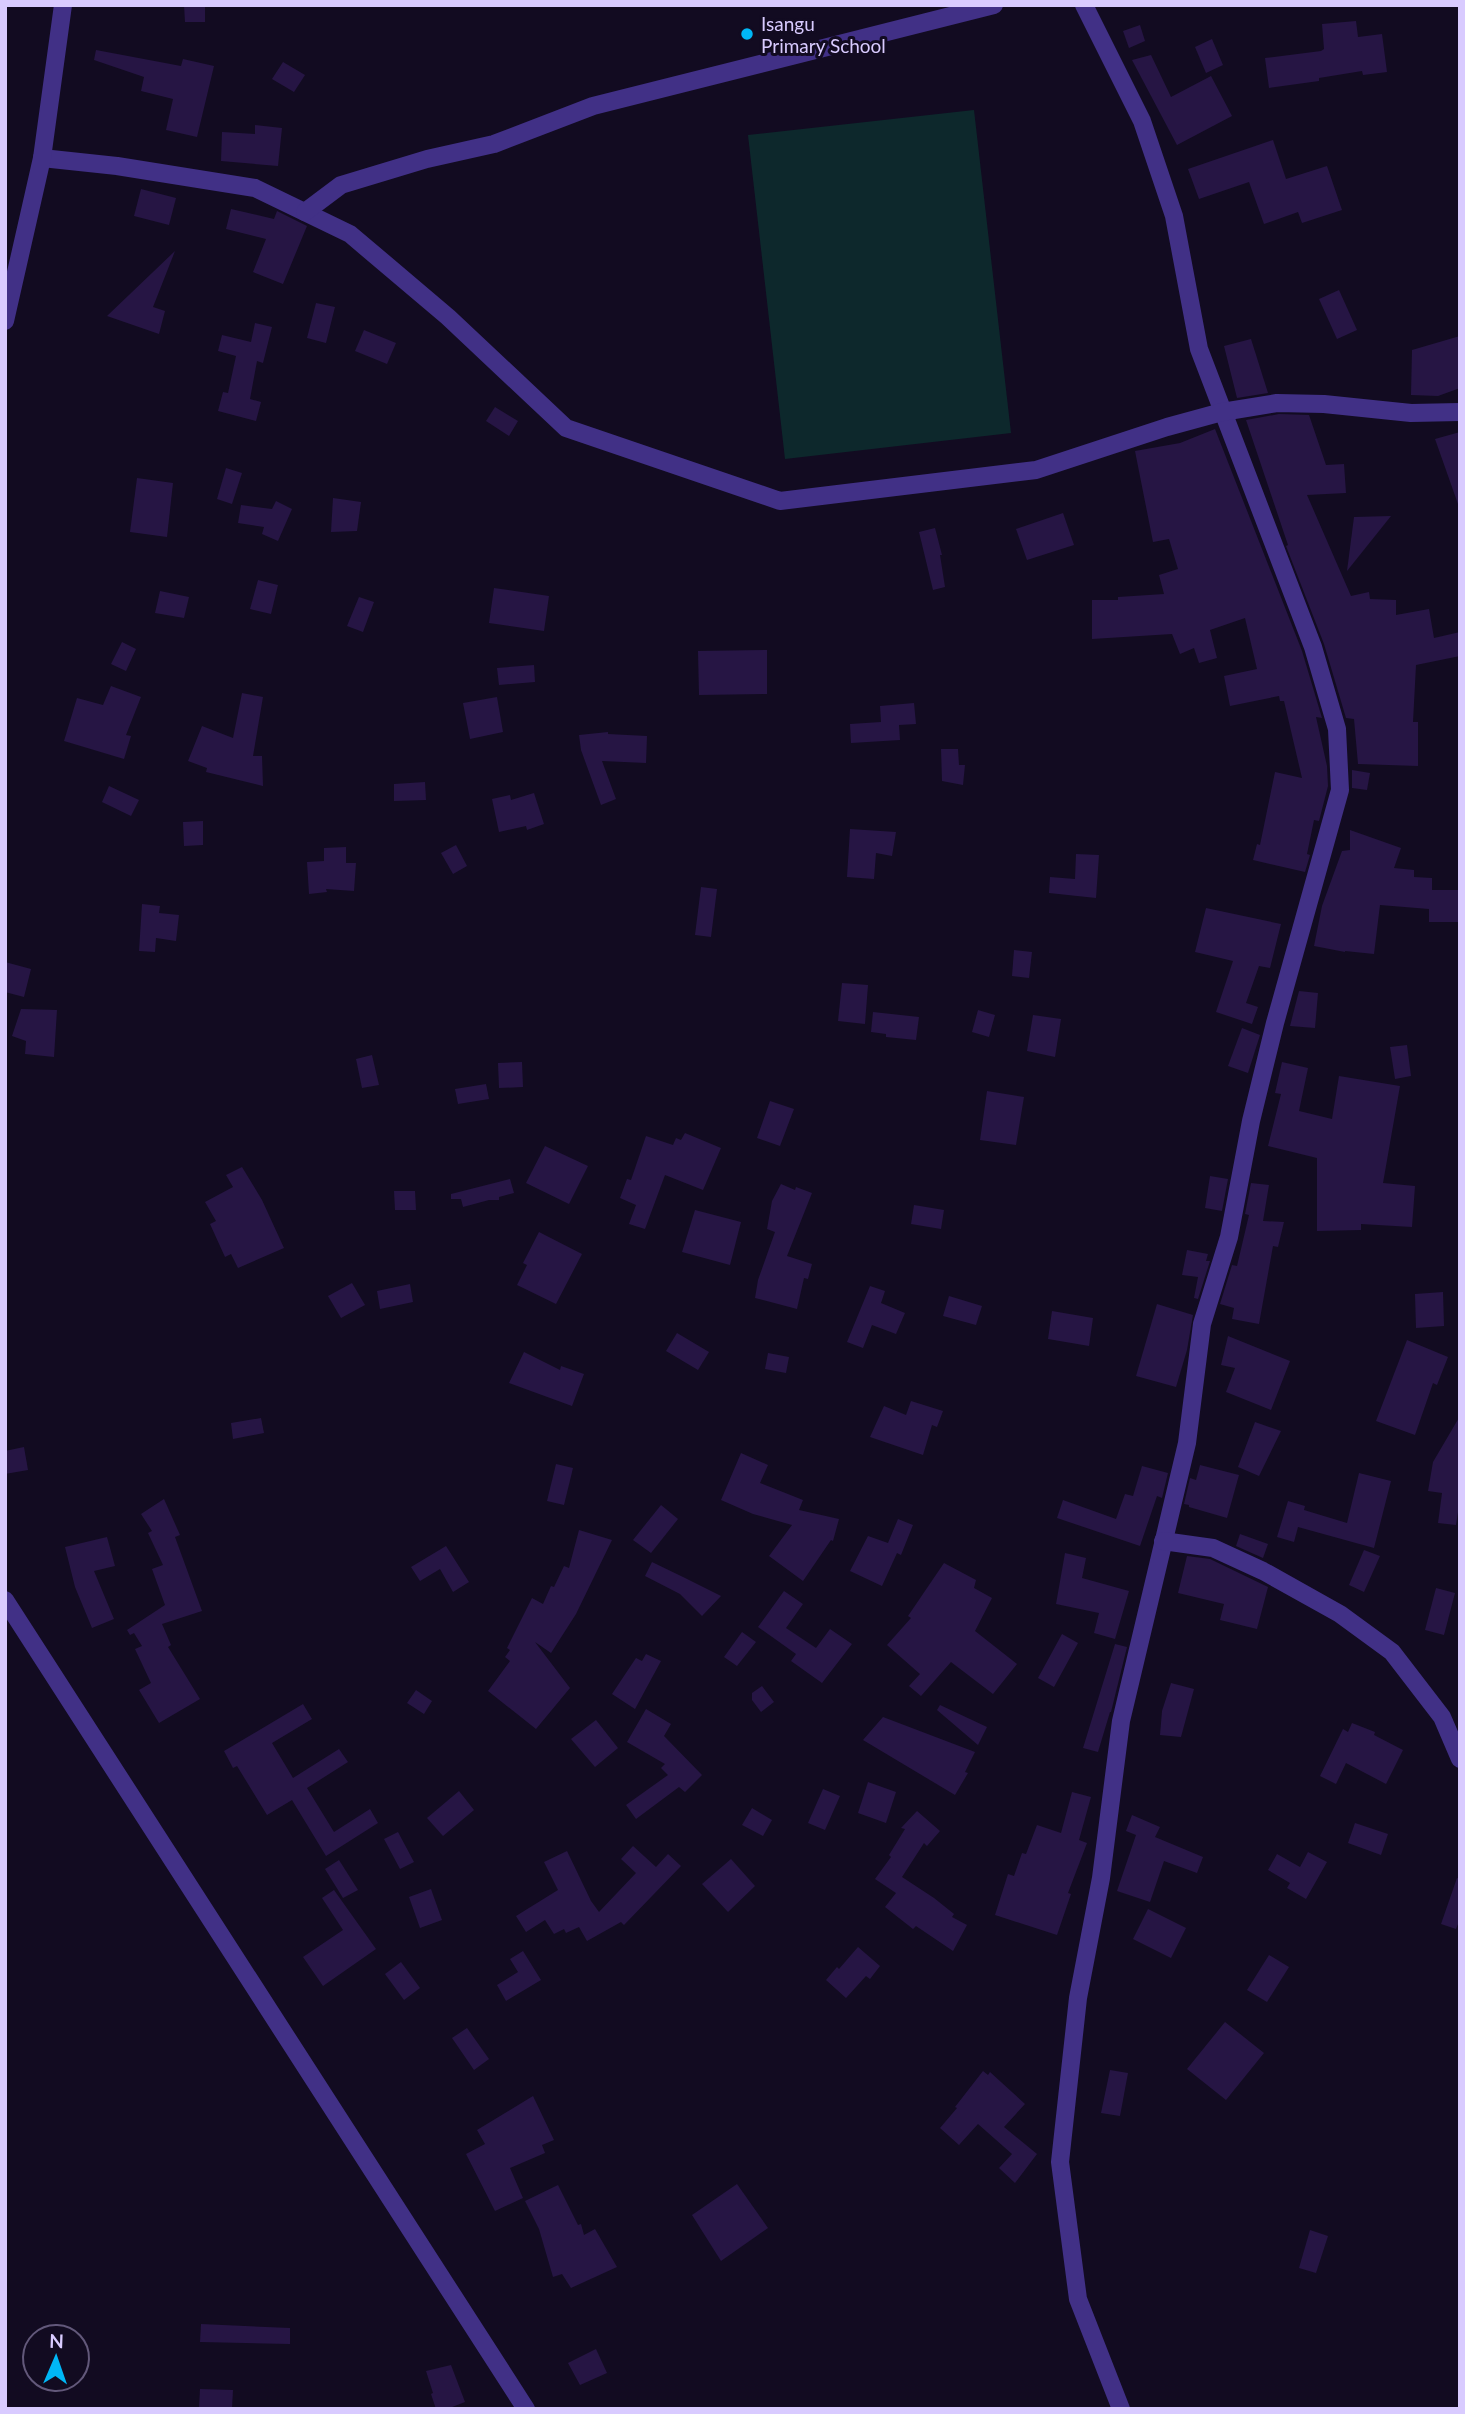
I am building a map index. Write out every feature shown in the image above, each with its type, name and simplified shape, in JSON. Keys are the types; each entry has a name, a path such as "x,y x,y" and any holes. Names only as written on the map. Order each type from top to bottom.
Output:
{"street":[{"path":"5,321 43,158 62,5"},
{"path":"305,212 341,185 426,159 494,144 593,106 994,5"},
{"path":"1084,5 1142,121 1174,216 1199,349 1313,648 1337,729 1340,790 1275,1023 1251,1121 1229,1237 1202,1324 1187,1443 1121,1721 1101,1878 1078,1998 1060,2162 1078,2300 1121,2409"},
{"path":"43,158 117,166 255,188 350,234 448,317 566,428 780,501 1037,470 1167,427 1222,412 1277,404 1324,404 1411,413 1460,412"},
{"path":"1163,1541 1213,1548 1263,1571 1339,1614 1392,1652 1442,1717 1460,1759"},
{"path":"5,1600 526,2409"}],"green space":[{"path":"974,110 1011,433 785,459 748,135"}],"building":[{"path":"184,5 205,5 205,22 185,22"},
{"path":"1356,21 1358,37 1382,34 1387,72 1363,75 1362,71 1319,78 1319,81 1269,88 1265,58 1321,51 1324,49 1322,24"},
{"path":"1140,25 1145,41 1129,48 1123,31"},
{"path":"1212,39 1223,65 1206,73 1195,47"},
{"path":"96,50 181,66 183,59 214,66 197,137 166,130 173,99 141,91 144,77 94,60"},
{"path":"1151,55 1171,97 1211,76 1232,116 1177,145 1132,60"},
{"path":"283,62 305,75 294,92 272,79"},
{"path":"255,125 282,128 278,166 221,161 222,132 255,134"},
{"path":"1273,140 1286,179 1327,166 1342,210 1302,223 1298,212 1264,224 1249,182 1199,199 1188,169"},
{"path":"141,189 176,198 169,225 134,216"},
{"path":"231,209 274,219 277,211 307,226 283,284 253,272 266,239 226,229"},
{"path":"175,251 153,307 165,311 159,334 107,316"},
{"path":"1339,290 1357,330 1337,339 1319,299"},
{"path":"316,303 335,307 326,343 307,338"},
{"path":"255,323 272,327 263,363 257,361 250,399 261,402 256,421 218,411 223,392 228,393 236,356 218,351 222,335 251,342"},
{"path":"364,330 396,343 387,364 355,351"},
{"path":"1460,336 1460,388 1438,396 1411,395 1412,350"},
{"path":"1251,339 1268,393 1237,398 1224,346"},
{"path":"495,407 518,421 509,436 486,421"},
{"path":"1279,414 1309,415 1326,465 1344,464 1346,493 1307,495 1351,596 1369,592 1370,599 1396,600 1396,615 1429,609 1434,638 1460,632 1460,656 1416,665 1413,722 1418,722 1418,766 1358,764 1354,719 1346,718 1324,644 1286,546 1288,545 1246,420"},
{"path":"1215,429 1302,651 1322,718 1316,717 1327,766 1328,786 1319,821 1314,820 1305,872 1253,860 1257,844 1260,845 1275,772 1302,778 1284,701 1280,701 1279,696 1230,706 1224,676 1257,669 1245,618 1210,630 1217,658 1199,663 1194,648 1180,654 1172,634 1092,639 1092,600 1118,600 1118,597 1164,594 1159,575 1178,569 1169,539 1153,542 1135,451 1180,443"},
{"path":"1460,432 1460,504 1458,504 1435,439"},
{"path":"226,468 242,473 232,504 217,499"},
{"path":"137,478 173,483 167,537 130,532"},
{"path":"333,498 361,502 357,531 331,532"},
{"path":"276,501 292,509 278,541 262,534 264,527 238,523 241,505 272,509"},
{"path":"1063,513 1074,545 1027,560 1016,529"},
{"path":"1391,516 1347,571 1354,517"},
{"path":"935,528 942,555 945,587 933,590 919,532"},
{"path":"258,580 278,585 271,614 250,609"},
{"path":"494,588 549,596 544,631 489,623"},
{"path":"160,591 189,597 184,618 155,613"},
{"path":"359,597 374,602 363,632 347,626"},
{"path":"122,642 136,649 126,671 111,664"},
{"path":"767,650 767,694 699,695 698,651"},
{"path":"534,665 535,682 499,685 497,668"},
{"path":"111,686 141,697 126,735 131,736 124,759 64,741 77,698 103,705"},
{"path":"242,693 263,697 253,756 262,756 263,786 206,772 207,768 188,761 202,726 233,738"},
{"path":"497,697 503,732 470,739 463,703"},
{"path":"914,703 916,724 899,725 900,740 851,743 850,724 881,722 880,706"},
{"path":"608,732 647,736 646,763 602,761 616,799 601,805 581,750 579,735"},
{"path":"941,749 958,749 959,765 965,765 963,785 942,781"},
{"path":"1352,770 1370,773 1367,790 1352,788"},
{"path":"425,782 426,800 394,801 394,784"},
{"path":"109,786 139,800 131,816 102,802"},
{"path":"534,793 544,824 527,830 526,826 499,832 492,799 510,795 511,800"},
{"path":"203,821 203,845 184,846 183,822"},
{"path":"850,829 896,832 892,856 876,853 874,879 847,877"},
{"path":"1350,830 1401,848 1394,868 1414,870 1414,877 1432,878 1432,890 1460,890 1460,922 1429,922 1429,909 1380,905 1374,954 1314,946 1322,906 1342,851 1350,850"},
{"path":"456,845 467,866 453,874 441,853"},
{"path":"346,847 346,863 356,863 354,891 326,889 327,892 309,894 307,862 324,861 324,848"},
{"path":"1076,854 1099,855 1096,898 1049,893 1050,877 1075,879"},
{"path":"701,887 717,889 711,937 695,935"},
{"path":"142,904 160,906 159,913 179,915 176,941 156,938 155,952 139,951"},
{"path":"1206,908 1281,924 1270,968 1259,966 1246,1003 1258,1007 1252,1024 1216,1012 1233,961 1195,952"},
{"path":"1014,950 1032,952 1029,978 1012,976"},
{"path":"5,962 31,969 24,997 5,992"},
{"path":"842,983 868,985 865,1024 838,1021"},
{"path":"1299,991 1318,993 1315,1028 1290,1026"},
{"path":"21,1009 57,1010 54,1057 25,1054 26,1041 12,1036"},
{"path":"978,1010 995,1015 989,1037 972,1032"},
{"path":"873,1012 919,1017 916,1040 886,1037 886,1034 871,1032"},
{"path":"1033,1015 1061,1019 1055,1057 1027,1051"},
{"path":"1242,1028 1260,1035 1248,1073 1228,1066"},
{"path":"1407,1045 1411,1076 1395,1079 1390,1047"},
{"path":"372,1055 379,1085 362,1088 356,1059"},
{"path":"522,1062 523,1087 499,1088 498,1063"},
{"path":"1282,1062 1308,1068 1299,1111 1332,1119 1339,1076 1400,1086 1383,1183 1415,1186 1412,1227 1361,1224 1361,1230 1317,1231 1317,1158 1268,1146 1281,1094 1275,1093"},
{"path":"486,1084 489,1099 458,1104 455,1089"},
{"path":"987,1091 1024,1097 1016,1145 980,1140"},
{"path":"770,1101 794,1109 780,1146 757,1138"},
{"path":"685,1133 721,1148 703,1190 665,1175 645,1229 629,1224 636,1205 620,1198 627,1179 631,1180 646,1136 673,1145 676,1138 681,1140"},
{"path":"545,1146 588,1166 569,1204 526,1183"},
{"path":"242,1167 262,1200 284,1248 238,1268 231,1254 225,1257 210,1224 216,1221 205,1202 233,1187 226,1175"},
{"path":"1210,1176 1228,1179 1222,1211 1205,1208"},
{"path":"510,1179 514,1193 499,1197 499,1200 463,1207 461,1199 451,1199 451,1194"},
{"path":"1251,1183 1269,1185 1263,1221 1284,1222 1278,1247 1273,1246 1259,1324 1232,1319 1234,1308 1220,1304 1232,1265 1237,1266 1249,1215 1245,1214"},
{"path":"781,1184 812,1193 787,1256 812,1264 808,1279 804,1278 797,1309 755,1298 758,1280 775,1232 767,1229 772,1201"},
{"path":"394,1191 415,1191 416,1210 395,1210"},
{"path":"914,1205 944,1210 941,1229 911,1224"},
{"path":"695,1210 741,1222 730,1265 682,1252"},
{"path":"539,1232 582,1254 556,1304 517,1285 527,1265 523,1263"},
{"path":"1187,1250 1208,1254 1206,1261 1210,1261 1198,1299 1194,1298 1198,1277 1182,1275"},
{"path":"352,1283 365,1305 341,1318 328,1296"},
{"path":"410,1284 413,1302 380,1309 377,1291"},
{"path":"870,1286 885,1291 881,1303 905,1313 896,1334 872,1325 863,1348 847,1342"},
{"path":"1443,1292 1444,1326 1416,1328 1415,1294"},
{"path":"949,1296 982,1306 976,1325 943,1316"},
{"path":"1157,1304 1193,1315 1187,1350 1176,1387 1136,1376"},
{"path":"1052,1311 1093,1318 1089,1346 1048,1339"},
{"path":"677,1333 709,1352 698,1370 666,1351"},
{"path":"1228,1336 1290,1361 1271,1410 1226,1392 1235,1368 1221,1365"},
{"path":"1407,1340 1448,1357 1437,1385 1433,1383 1415,1435 1376,1421"},
{"path":"524,1352 560,1370 561,1366 584,1374 572,1406 509,1383"},
{"path":"768,1353 789,1357 786,1373 765,1369"},
{"path":"911,1401 943,1411 937,1427 932,1425 923,1455 870,1437 884,1406 906,1415"},
{"path":"1460,1416 1460,1499 1456,1525 1438,1523 1442,1493 1428,1491 1433,1462"},
{"path":"261,1418 264,1433 233,1439 231,1423"},
{"path":"1255,1422 1281,1431 1259,1476 1238,1467"},
{"path":"24,1447 28,1470 5,1474 5,1451"},
{"path":"741,1453 768,1465 760,1483 803,1500 799,1510 839,1519 833,1541 831,1540 803,1581 769,1556 792,1525 753,1514 721,1500"},
{"path":"556,1464 573,1468 564,1505 547,1501"},
{"path":"1200,1465 1239,1475 1227,1518 1184,1504 1190,1478 1196,1480"},
{"path":"1142,1466 1168,1473 1162,1498 1157,1496 1140,1546 1057,1518 1063,1500 1116,1519 1125,1494 1133,1496"},
{"path":"1359,1473 1391,1481 1374,1548 1298,1527 1294,1542 1277,1537 1288,1501 1305,1506 1304,1510 1347,1523"},
{"path":"164,1499 180,1535 175,1537 202,1611 162,1624 171,1645 168,1647 200,1699 159,1723 139,1690 151,1683 135,1649 142,1646 134,1633 130,1635 127,1630 165,1605 152,1569 163,1565 148,1533 152,1531 141,1514"},
{"path":"661,1505 678,1519 651,1553 633,1540"},
{"path":"898,1519 913,1525 901,1555 897,1553 882,1586 850,1571 868,1536 888,1543"},
{"path":"579,1530 612,1540 576,1614 551,1653 535,1642 570,1688 536,1729 488,1691 510,1661 505,1657 510,1650 507,1648 532,1598 543,1604 564,1566 569,1568"},
{"path":"1240,1534 1268,1544 1263,1558 1236,1546"},
{"path":"107,1537 115,1566 94,1571 114,1619 92,1628 75,1587 65,1547"},
{"path":"446,1546 469,1582 453,1592 440,1569 420,1581 411,1567"},
{"path":"1364,1550 1380,1556 1364,1592 1349,1585"},
{"path":"1065,1553 1086,1558 1082,1578 1129,1591 1115,1639 1094,1633 1099,1613 1056,1604"},
{"path":"1187,1556 1210,1559 1268,1587 1257,1629 1220,1620 1224,1604 1178,1593"},
{"path":"652,1562 721,1596 702,1616 680,1594 645,1576"},
{"path":"944,1563 976,1580 974,1588 992,1598 975,1631 1017,1664 993,1694 951,1662 921,1696 909,1686 920,1674 887,1645 911,1618 908,1616"},
{"path":"1436,1588 1455,1593 1444,1635 1425,1630"},
{"path":"784,1591 803,1604 786,1628 816,1648 830,1629 852,1644 822,1683 791,1661 796,1654 758,1627"},
{"path":"742,1632 756,1642 737,1666 724,1657"},
{"path":"1062,1634 1078,1643 1054,1687 1038,1678"},
{"path":"1115,1644 1127,1647 1098,1752 1083,1748"},
{"path":"646,1654 661,1661 635,1709 612,1694 636,1658 642,1661"},
{"path":"1171,1683 1194,1689 1181,1737 1160,1735 1162,1711"},
{"path":"762,1686 774,1702 761,1712 752,1700 752,1693"},
{"path":"416,1690 432,1701 424,1714 407,1703"},
{"path":"303,1704 312,1719 272,1743 293,1778 339,1749 348,1762 307,1788 334,1832 370,1809 378,1823 326,1856 292,1800 267,1815 237,1766 233,1768 224,1751"},
{"path":"940,1705 987,1727 978,1745 937,1710"},
{"path":"646,1709 671,1724 664,1736 702,1775 685,1792 679,1787 636,1819 626,1805 668,1775 661,1768 665,1764 627,1742"},
{"path":"883,1717 975,1752 965,1772 968,1773 955,1795 863,1740"},
{"path":"596,1720 618,1748 595,1767 571,1739"},
{"path":"1352,1723 1375,1732 1374,1735 1403,1750 1386,1784 1346,1763 1336,1784 1320,1776 1343,1729 1348,1732"},
{"path":"868,1782 896,1792 886,1823 858,1813"},
{"path":"823,1789 840,1796 825,1830 808,1823"},
{"path":"459,1791 474,1810 443,1836 427,1818"},
{"path":"1072,1792 1091,1797 1079,1840 1087,1843 1068,1893 1071,1894 1057,1935 995,1915 1008,1874 1014,1876 1022,1853 1026,1854 1037,1825 1061,1833"},
{"path":"752,1808 772,1820 763,1836 742,1825"},
{"path":"917,1811 940,1831 927,1846 924,1843 902,1877 954,1914 952,1917 967,1925 953,1951 916,1926 913,1929 885,1907 896,1893 875,1879 891,1857 889,1855 905,1829 901,1828"},
{"path":"1132,1815 1160,1827 1155,1837 1203,1857 1197,1873 1164,1861 1150,1902 1117,1891 1136,1835 1126,1831"},
{"path":"1355,1823 1388,1834 1381,1855 1348,1843"},
{"path":"398,1832 414,1862 400,1869 384,1839"},
{"path":"633,1846 656,1867 668,1854 681,1866 624,1925 621,1922 587,1941 579,1927 566,1933 564,1929 554,1934 545,1920 526,1932 516,1916 558,1890 544,1862 567,1851 599,1912 636,1873 621,1859"},
{"path":"1308,1852 1327,1862 1306,1899 1287,1888 1290,1883 1268,1870 1277,1854 1300,1867"},
{"path":"731,1859 755,1886 728,1912 702,1884"},
{"path":"339,1860 358,1890 343,1898 325,1869"},
{"path":"1457,1878 1460,1879 1460,1919 1456,1929 1441,1924"},
{"path":"431,1889 442,1920 420,1928 409,1897"},
{"path":"334,1890 376,1949 323,1986 303,1957 343,1930 322,1898"},
{"path":"1148,1909 1186,1928 1171,1958 1133,1939"},
{"path":"858,1947 880,1966 870,1979 866,1976 846,1998 826,1980"},
{"path":"523,1951 541,1980 506,2001 497,1985 518,1972 510,1959"},
{"path":"1269,1955 1289,1967 1267,2002 1247,1990"},
{"path":"401,1962 420,1988 404,2000 385,1974"},
{"path":"1225,2022 1264,2053 1226,2100 1187,2069"},
{"path":"467,2028 489,2059 474,2070 452,2038"},
{"path":"1110,2070 1128,2073 1120,2116 1101,2113"},
{"path":"983,2071 988,2075 990,2072 1025,2104 1004,2127 1037,2154 1015,2183 999,2168 1012,2154 978,2124 959,2145 940,2128"},
{"path":"533,2096 554,2140 542,2145 545,2153 510,2168 523,2198 495,2211 466,2154 485,2144 477,2130"},
{"path":"737,2184 768,2228 721,2261 692,2215"},
{"path":"558,2185 578,2225 581,2224 584,2235 595,2229 617,2267 571,2288 562,2274 553,2277 539,2229 525,2201"},
{"path":"1310,2230 1328,2236 1316,2273 1299,2268"},
{"path":"201,2324 290,2328 290,2344 200,2342"},
{"path":"596,2349 607,2373 580,2385 568,2363"},
{"path":"451,2365 465,2402 447,2409 436,2409 426,2371"},
{"path":"200,2389 233,2390 232,2408 199,2408"}],"place":[{"name":"Isangu Primary School","path":"747,34"}]}
